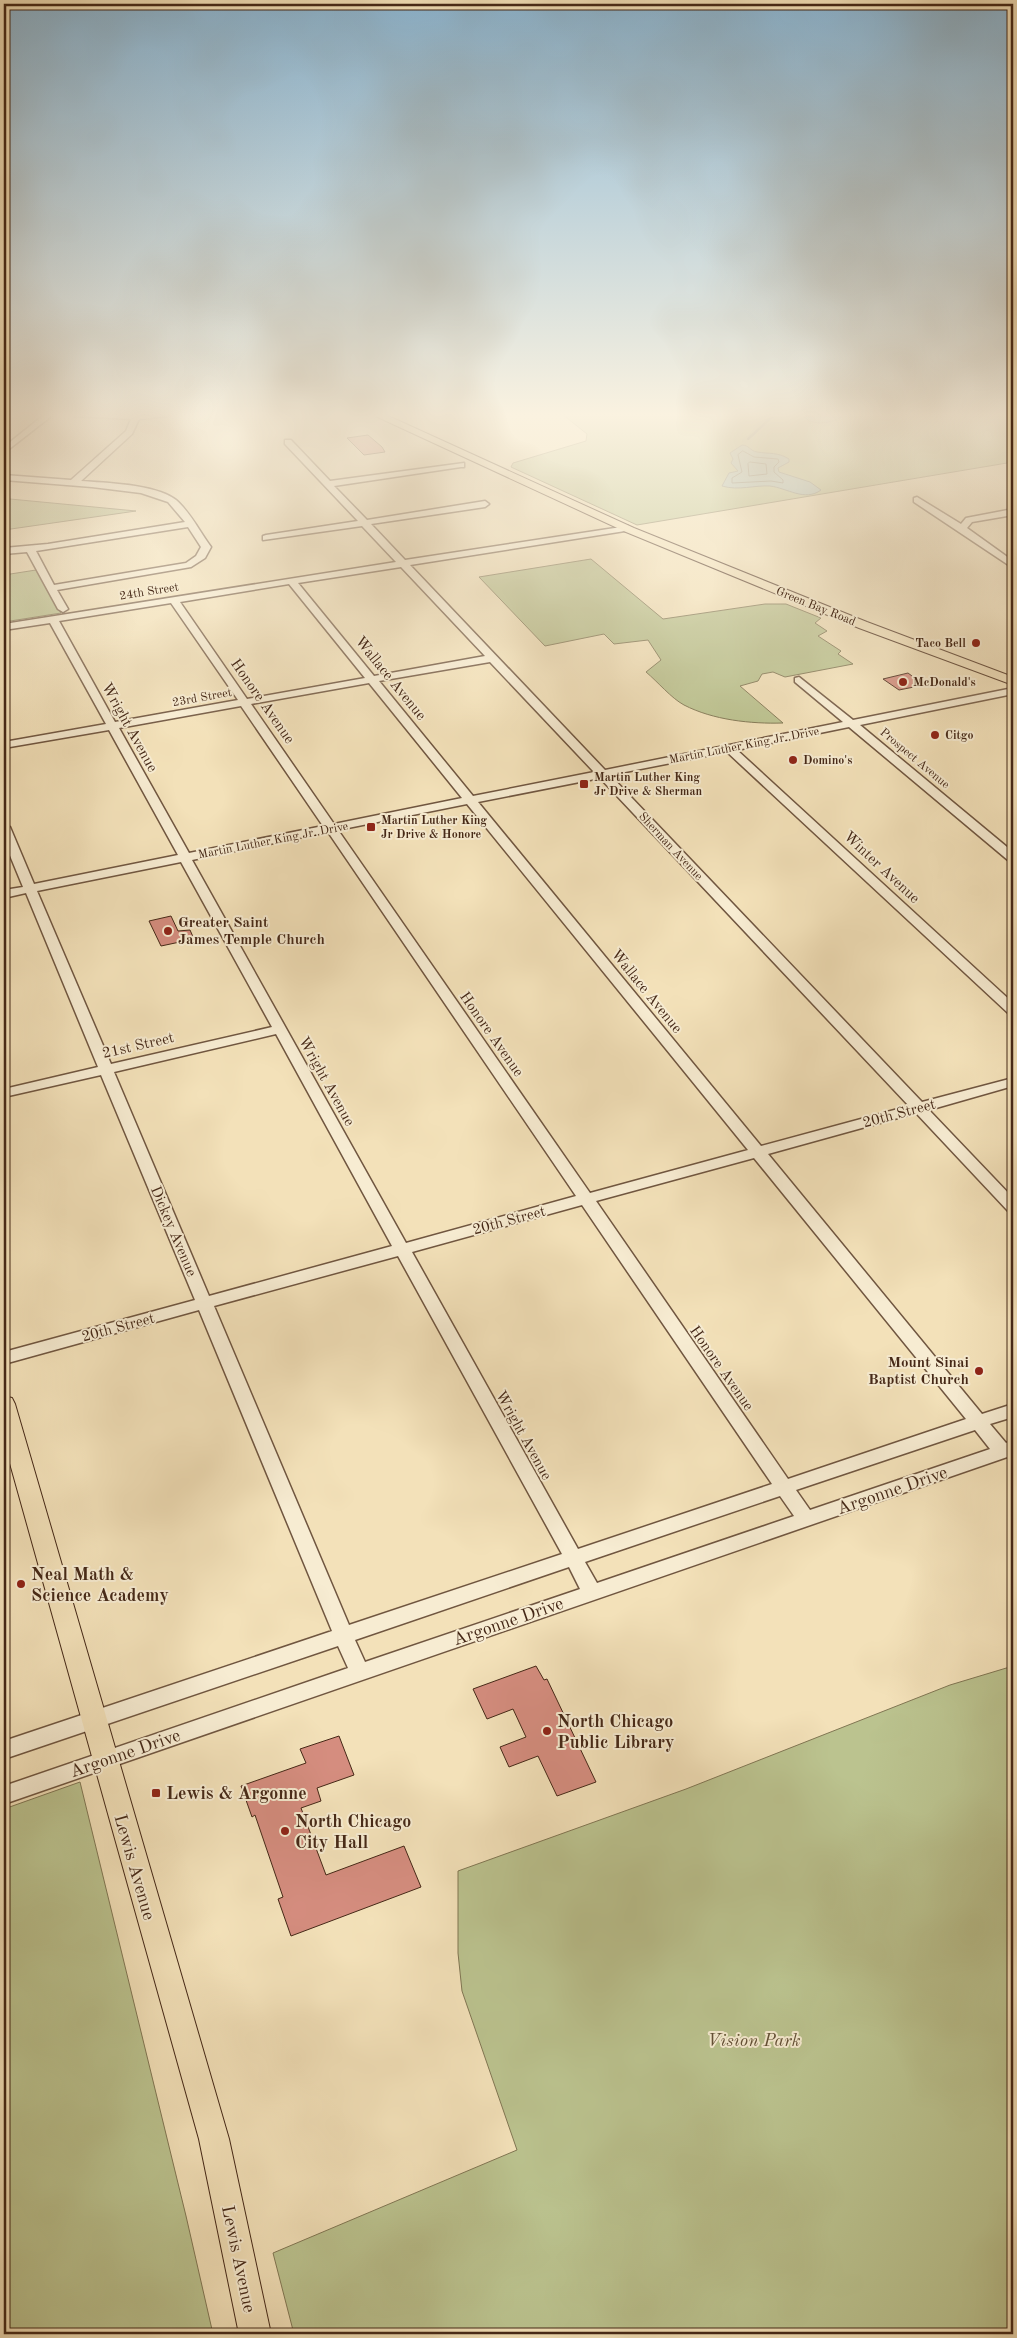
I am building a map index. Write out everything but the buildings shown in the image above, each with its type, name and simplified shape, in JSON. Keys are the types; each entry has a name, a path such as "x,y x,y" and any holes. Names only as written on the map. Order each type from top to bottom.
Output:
{"main road":[{"name":"Green Bay Road","path":"615,523 870,628 1013,681"},
{"name":"Lewis Avenue","path":"4,1404 104,1760 214,2139 255,2334"}],"street":[{"path":"266,538 359,523"},
{"name":"Sherman Avenue","path":"367,523 1013,1207"},
{"path":"954,523 1013,565"},
{"path":"962,528 966,523"},
{"path":"4,551 30,549 189,524 206,546 205,553 199,560 188,565 53,588"},
{"name":"24th Street","path":"4,627 625,528"},
{"path":"30,549 63,609"},
{"name":"Wallace Avenue","path":"291,581 978,1422 1008,1450"},
{"name":"Honore Avenue","path":"174,600 806,1519"},
{"name":"Wright Avenue","path":"53,619 592,1592"},
{"name":"23rd Street","path":"4,745 493,658"},
{"name":"Prospect Avenue","path":"798,680 1013,858"},
{"name":"Martin Luther King Jr. Drive","path":"4,894 1013,691"},
{"name":"Winter Avenue","path":"729,748 1013,1010"},
{"name":"Dickey Avenue","path":"4,827 360,1672"},
{"name":"21st Street","path":"4,1093 279,1029"},
{"name":"20th Street","path":"4,1358 1013,1082"},
{"path":"4,1750 1013,1410"},
{"name":"Argonne Drive","path":"4,1795 1008,1450"}],"green space":[{"path":"4,523 52,523 4,530"},
{"path":"591,559 663,619 765,604 786,604 821,618 815,623 827,631 818,636 841,651 838,654 853,664 785,677 773,672 762,674 758,681 740,686 783,723 745,722 720,718 695,710 679,702 646,672 661,660 648,640 614,644 604,634 545,646 479,577"},
{"path":"36,570 61,613 4,622 4,575"},
{"name":"Vision Park","path":"1013,1666 1013,2334 294,2334 273,2253 517,2150 462,1991 458,1953 458,1871 686,1789 950,1685"},
{"path":"80,1782 213,2334 4,2334 4,1809"}],"place":[{"name":"Taco Bell","path":"976,643"},
{"name":"McDonald's","path":"903,682"},
{"name":"Citgo","path":"935,735"},
{"name":"Domino's","path":"793,760"},
{"name":"Martin Luther King Jr Drive & Sherman","path":"584,784"},
{"name":"Martin Luther King Jr Drive & Honore","path":"371,827"},
{"name":"Greater Saint James Temple Church","path":"168,931"},
{"name":"Mount Sinai Baptist Church","path":"979,1371"},
{"name":"Neal Math & Science Academy","path":"21,1584"},
{"name":"North Chicago Public Library","path":"547,1731"},
{"name":"Lewis & Argonne","path":"156,1793"},
{"name":"North Chicago City Hall","path":"285,1831"}]}
